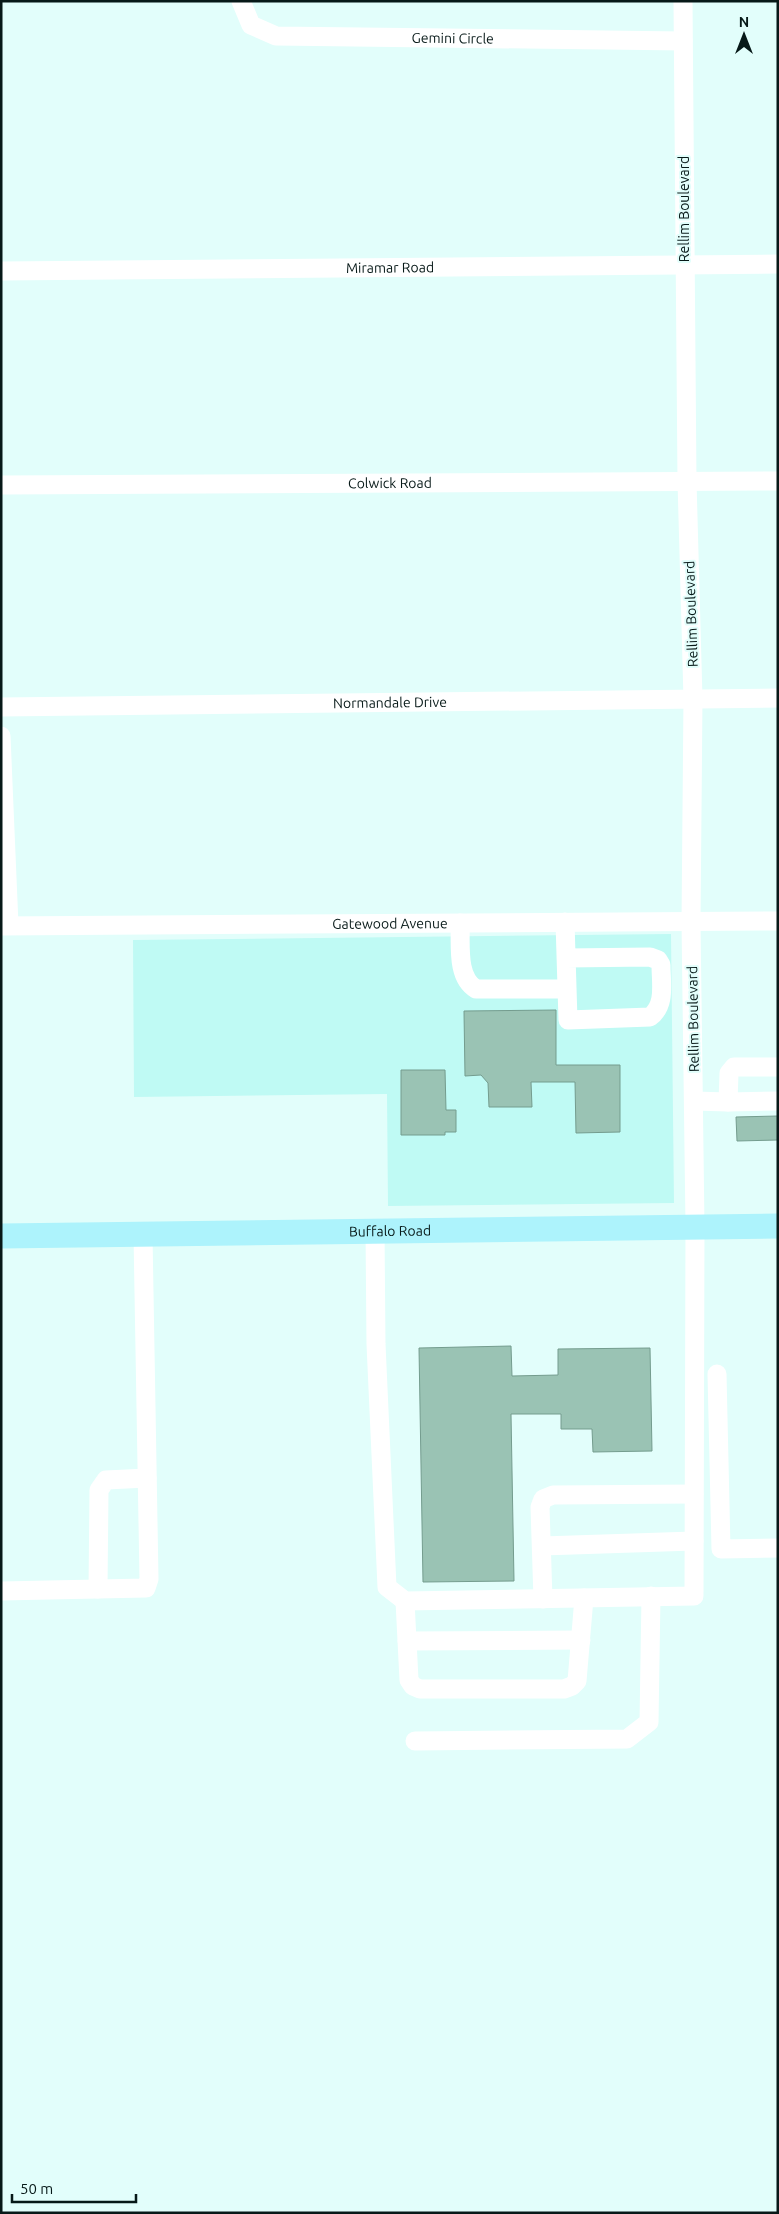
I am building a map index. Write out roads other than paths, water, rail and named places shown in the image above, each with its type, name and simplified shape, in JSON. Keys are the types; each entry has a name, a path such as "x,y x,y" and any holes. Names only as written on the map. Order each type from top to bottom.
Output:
{"main road":[{"name":"Buffalo Road","path":"1,1236 778,1226"}],"street":[{"name":"Gemini Circle","path":"241,1 251,25 276,36 683,41"},
{"name":"Rellim Boulevard","path":"651,1596 694,1596 695,1226 691,922 693,699 687,481 683,1"},
{"name":"Miramar Road","path":"1,271 778,264"},
{"name":"Colwick Road","path":"1,485 778,480"},
{"name":"Normandale Drive","path":"1,707 778,698"},
{"path":"1,736 5,926"},
{"name":"Gatewood Avenue","path":"5,926 778,921"},
{"path":"565,922 566,989 568,1020 650,1016 657,1012 661,1004 661,965 658,960 650,957 566,958"},
{"path":"460,923 464,976 468,984 476,989 566,989"},
{"path":"728,1102 729,1073 734,1067 778,1067"},
{"path":"694,1101 778,1101"},
{"path":"375,1230 376,1344 387,1587 405,1601 651,1596 649,1722 627,1739 415,1741"},
{"path":"1,1591 146,1588 149,1579 143,1235"},
{"path":"717,1374 721,1549 778,1548"},
{"path":"98,1589 99,1490 106,1480 147,1478"},
{"path":"543,1599 540,1507 543,1499 553,1495 694,1494"},
{"path":"542,1546 694,1541"},
{"path":"405,1601 409,1680 413,1686 420,1689 564,1689 572,1686 577,1681 584,1598"},
{"path":"407,1641 581,1640"}]}
